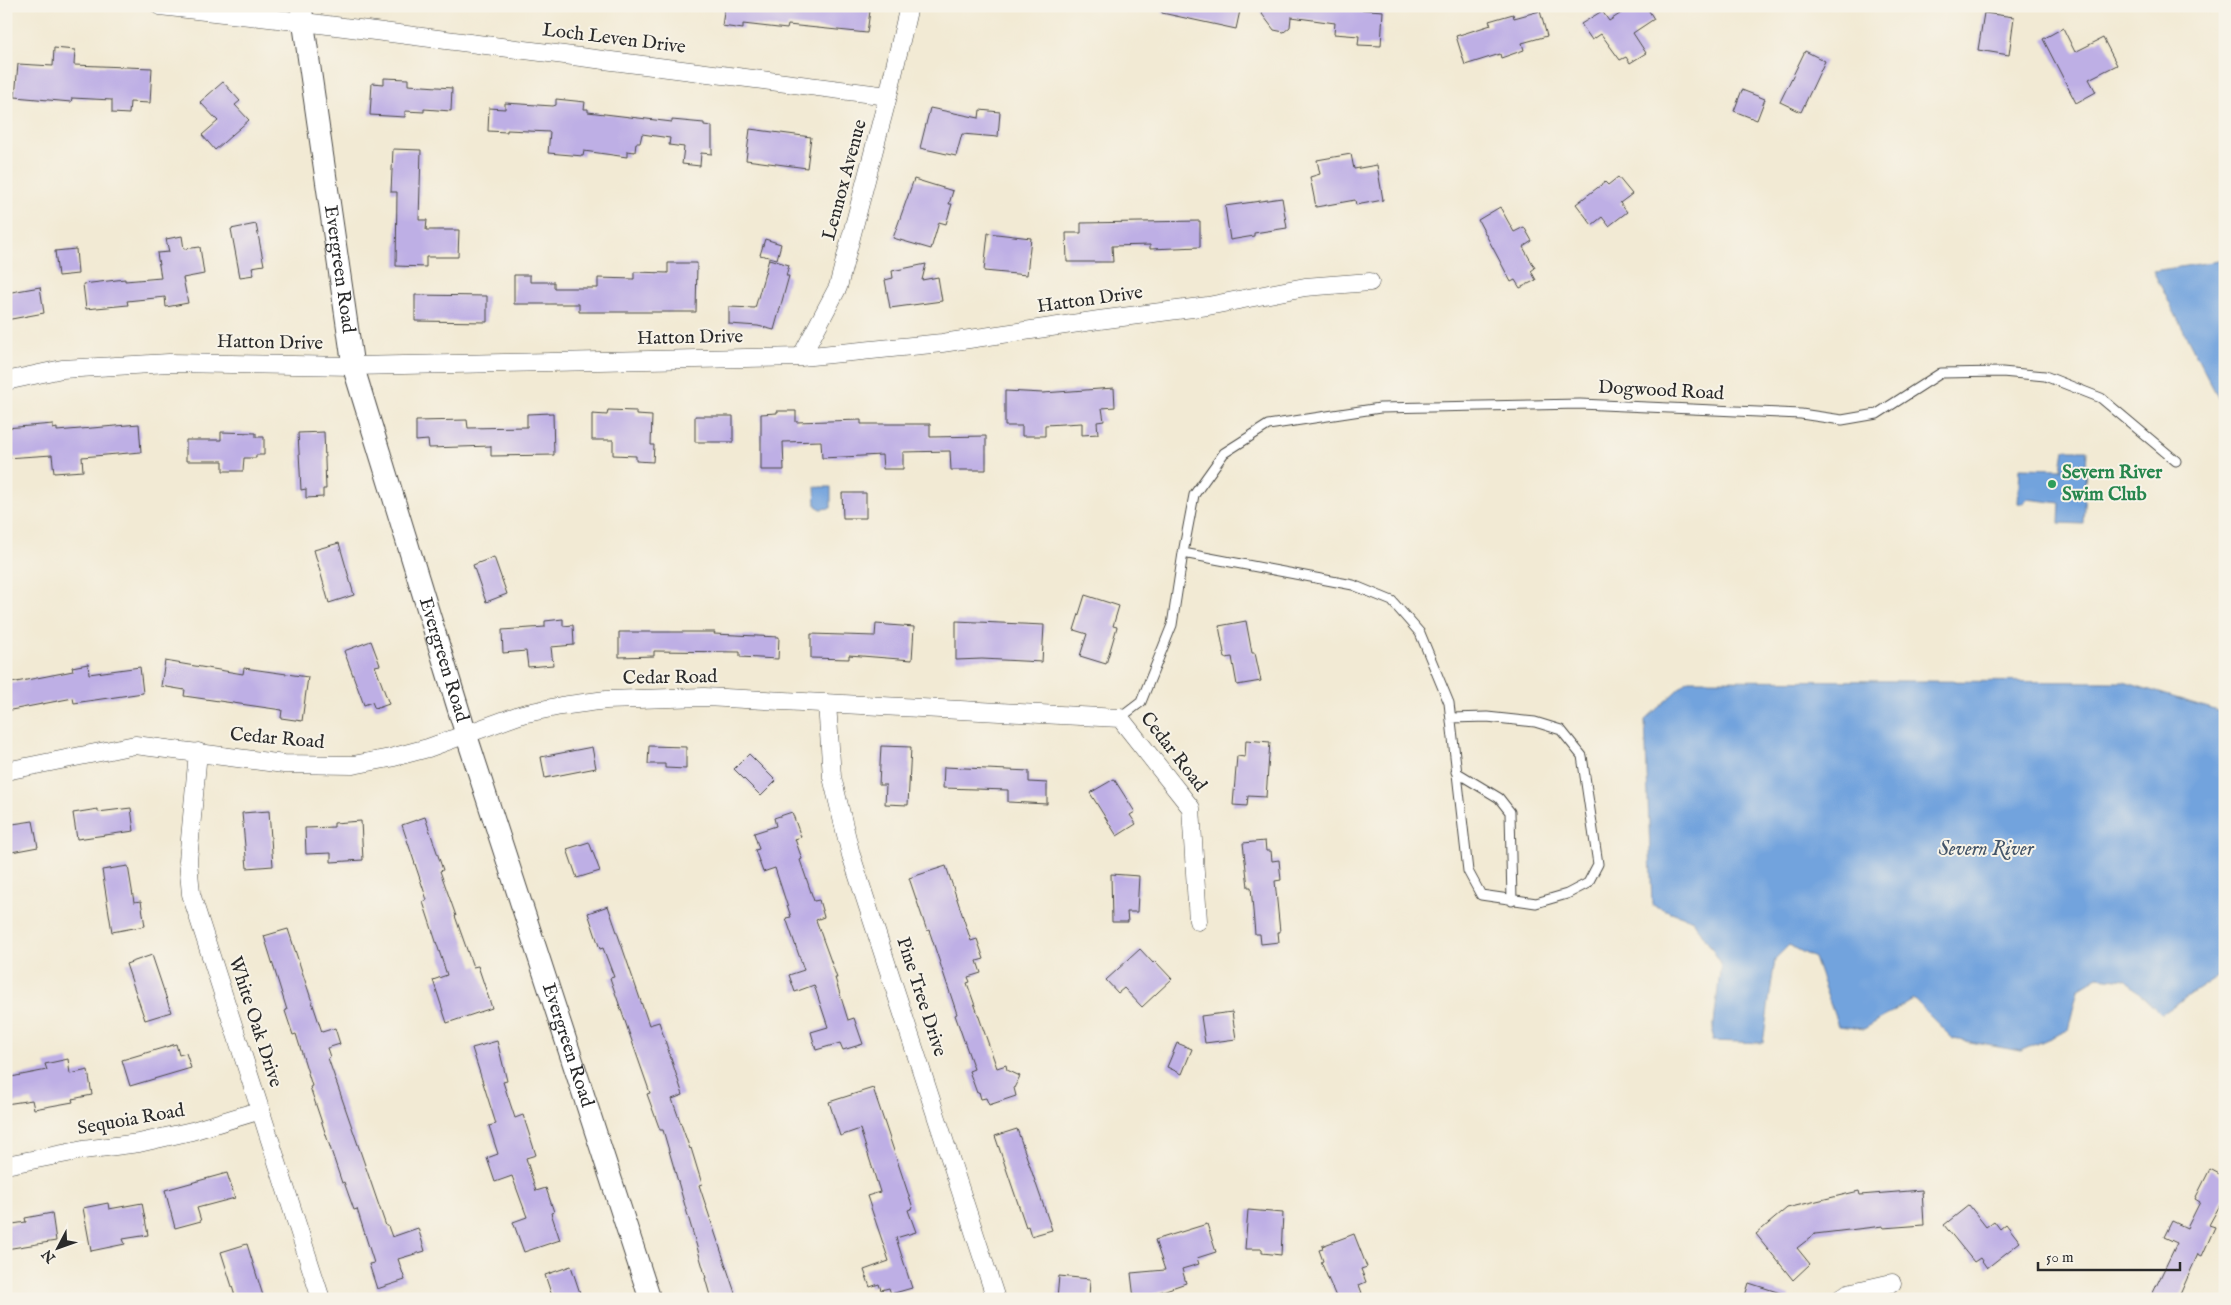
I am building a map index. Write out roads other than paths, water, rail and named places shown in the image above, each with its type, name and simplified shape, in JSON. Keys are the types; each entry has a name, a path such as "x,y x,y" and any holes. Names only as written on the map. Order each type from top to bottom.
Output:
{"street":[{"name":"Loch Leven Drive","path":"160,6 302,14 888,96"},
{"name":"Lennox Avenue","path":"801,357 838,287 888,96 909,6"},
{"name":"Evergreen Road","path":"302,14 354,366 466,734 650,1299"},
{"name":"Hatton Drive","path":"6,381 62,369 147,364 354,366 801,357 942,343 1208,306 1304,287 1370,282"},
{"name":"Cedar Road","path":"6,771 125,745 198,752 284,764 353,765 428,748 522,714 606,700 704,697 1120,718 1191,808 1198,921"},
{"name":"Pine Tree Drive","path":"828,703 832,777 851,855 996,1299"},
{"name":"White Oak Drive","path":"198,752 188,861 191,894 321,1299"},
{"name":"Sequoia Road","path":"6,1165 83,1150 139,1143 192,1131 261,1110"},
{"path":"1840,1299 1848,1293 1892,1283"}],"lane":[{"name":"Dogwood Road","path":"1120,718 1141,702 1172,625 1194,495 1224,453 1268,425 1380,408 1580,404 1801,414 1842,420 1877,414 1941,373 2002,372 2044,376 2101,398 2176,461"},
{"path":"1183,554 1353,586 1392,601 1420,633 1449,703 1450,718 1456,772 1468,871 1481,895 1536,903 1567,894 1588,883 1598,864 1582,756 1561,730 1544,725 1487,716 1450,718"},
{"path":"1456,772 1499,798 1510,812 1512,901"}],"water":[{"path":"2225,260 2225,411 2153,271"},
{"name":"Severn River Swim Club","path":"2064,450 2087,450 2083,524 2059,523 2060,503 2027,499 2024,504 2018,503 2020,468 2061,469"},
{"path":"815,487 831,487 831,508 821,509 816,506"},
{"name":"Severn River","path":"1688,680 2124,682 2225,713 2225,971 2161,1014 2126,980 2098,977 2078,989 2068,1030 2021,1051 1953,1039 1913,999 1864,1029 1838,1026 1814,958 1789,945 1775,959 1763,1043 1712,1041 1721,963 1693,920 1652,905 1645,720"}],"place":[{"name":"Severn River Swim Club","path":"2052,484"}]}
